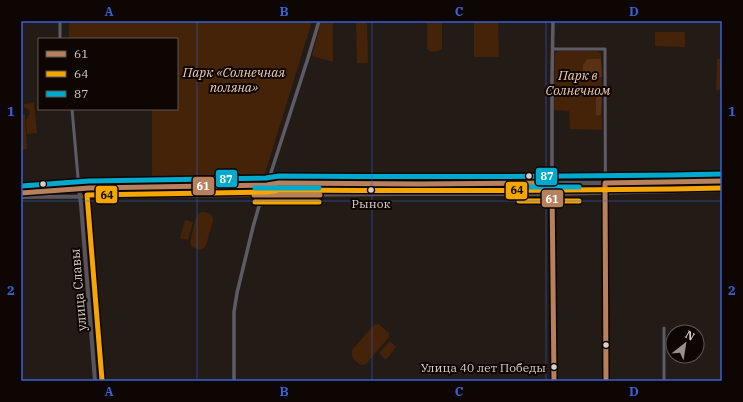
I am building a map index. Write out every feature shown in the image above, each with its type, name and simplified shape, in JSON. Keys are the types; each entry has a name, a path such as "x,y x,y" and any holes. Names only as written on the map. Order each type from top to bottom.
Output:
{"main road":[{"path":"21,193 97,188 267,185 279,183 396,184 722,181 721,190 605,193 21,197"},
{"path":"552,183 554,381"},
{"path":"396,184 396,194"},
{"path":"264,195 267,185"},
{"name":"улица Славы","path":"79,189 81,197 96,381"}],"street":[{"path":"60,21 60,38"},
{"path":"267,185 319,21"},
{"path":"552,183 552,80 554,21"},
{"path":"553,49 604,49 606,381"},
{"path":"72,110 79,189"},
{"path":"234,381 234,312 253,227 264,195"},
{"path":"664,328 664,381"}],"green space":[{"name":"Парк «Солнечная поляна»","path":"69,21 312,21 264,177 152,179 152,110 178,110 178,38 69,38"},
{"path":"321,21 333,21 333,62 312,56"},
{"path":"356,21 367,21 368,63 357,63"},
{"path":"427,21 442,21 442,49 438,51 432,52 427,49"},
{"path":"474,21 498,21 499,57 474,57"},
{"path":"655,32 685,32 685,47 655,46"},
{"name":"Парк в Солнечном","path":"597,51 601,54 602,130 570,129 569,111 554,110 555,55 556,52"},
{"path":"717,59 722,59 722,90 716,90"},
{"path":"34,103 37,133 27,134 26,120 30,113 28,109 24,107 24,104"},
{"path":"21,115 25,115 27,149 21,150"},
{"path":"539,185 539,191 487,191 487,186"},
{"path":"716,185 717,187 615,190 615,187"},
{"path":"485,186 485,191 419,191 419,187"},
{"path":"559,186 600,187 602,189 600,191 557,191"},
{"path":"275,187 392,187 393,189 391,191 274,192"},
{"path":"260,188 262,192 259,193 93,194 91,192 92,191"},
{"path":"202,212 210,214 213,220 206,245 204,248 199,250 192,247 190,242 196,217"},
{"path":"185,220 193,222 188,240 180,238"},
{"path":"378,324 389,333 389,337 366,364 361,365 355,361 352,350 374,325"},
{"path":"390,341 396,347 386,360 379,353"}],"shaded area":[{"path":"587,59 601,59 602,77 583,77 583,65"},
{"path":"602,88 601,115 596,115 596,97"}],"transit line":[{"name":"87","path":"21,186 89,181 266,178 279,176 611,176 722,174"},
{"name":"61","path":"606,381 605,183 722,181"},
{"name":"61","path":"21,193 89,188 267,185 279,183 552,183 554,381"},
{"name":"87","path":"519,187 579,187"},
{"name":"87","path":"255,188 319,188"},
{"name":"64","path":"102,380 87,195 267,192 280,190 612,190 722,188"},
{"name":"61","path":"254,195 320,195"},
{"name":"64","path":"519,201 579,201"},
{"name":"64","path":"255,202 319,202"}],"place":[{"name":"Рынок","path":"371,190"},
{"name":"Улица 40 лет Победы","path":"554,367"}]}
